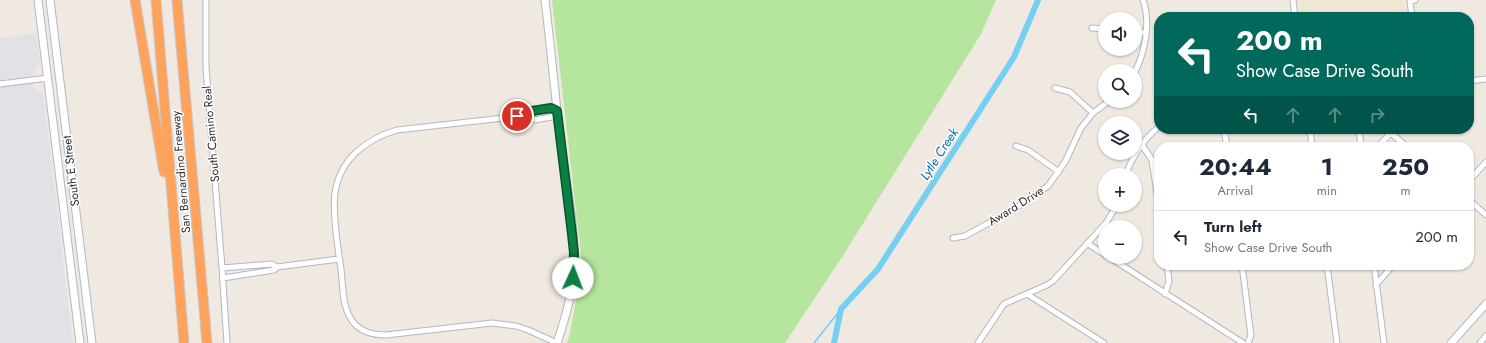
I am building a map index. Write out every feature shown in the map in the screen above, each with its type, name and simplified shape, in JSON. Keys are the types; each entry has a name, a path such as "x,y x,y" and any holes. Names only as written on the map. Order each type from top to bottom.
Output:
{"highway":[{"path":"135,0 173,227"},
{"name":"San Bernardino Freeway","path":"156,0 173,227 184,343"},
{"name":"San Bernardino Freeway","path":"177,0 207,343"},
{"path":"181,35 183,0"}],"main road":[{"name":"South E Street","path":"38,0 80,343"},
{"name":"South E Street","path":"50,0 92,343"},
{"path":"545,0 574,258 572,287 557,343"},
{"path":"1451,343 1486,304"}],"street":[{"name":"South Camino Real","path":"206,0 206,67 227,343"},
{"path":"1138,64 1142,56 1145,33 1146,17 1143,0"},
{"path":"1293,0 1294,12"},
{"path":"1412,0 1412,12"},
{"path":"1092,28 1098,28"},
{"path":"0,84 48,78"},
{"path":"1474,80 1486,79"},
{"path":"1055,88 1070,92 1093,113"},
{"path":"529,115 534,120 552,117 557,111 551,108 532,111 529,115 398,130 384,134 364,145 352,156 345,166 337,184 334,206 339,259 346,308 352,321 369,333 386,335 492,323 516,326 557,343"},
{"name":"Award Drive","path":"953,238 965,236 1016,208 1048,186 1059,172 1077,135 1093,113 1100,108"},
{"path":"1154,132 1142,145 1152,160 1154,173"},
{"path":"1382,142 1389,134"},
{"path":"1395,134 1402,142"},
{"path":"1016,146 1028,150 1059,172"},
{"path":"1474,175 1486,162"},
{"path":"1474,204 1486,215"},
{"path":"978,343 1004,304 1053,281 1110,218 1113,212"},
{"path":"1087,243 1098,250"},
{"path":"223,278 274,270 277,267 339,259"},
{"path":"222,268 272,264 277,267"},
{"path":"1120,264 1243,343"},
{"path":"1165,294 1169,281 1168,270"},
{"path":"1243,270 1251,335 1248,343"},
{"path":"1328,270 1337,343"},
{"path":"1375,270 1384,343"},
{"path":"1376,284 1389,270"},
{"path":"1027,294 1104,343"},
{"path":"1480,343 1486,336"}],"shaded area":[{"path":"1299,0 1404,0 1405,12 1300,12"},
{"path":"36,33 40,65 33,72 34,88 43,94 73,343 0,343 0,38"}],"green space":[{"path":"552,0 996,0 981,34 844,254 785,343 567,343 570,334 582,263"}],"waterway":[{"name":"Lytle Creek","path":"834,343 841,309 878,269 1014,57 1038,0"},
{"name":"Lytle Creek","path":"814,343 841,309"}],"route":[{"path":"517,116 529,115 532,111 551,108 557,111 574,253 573,278"}]}
